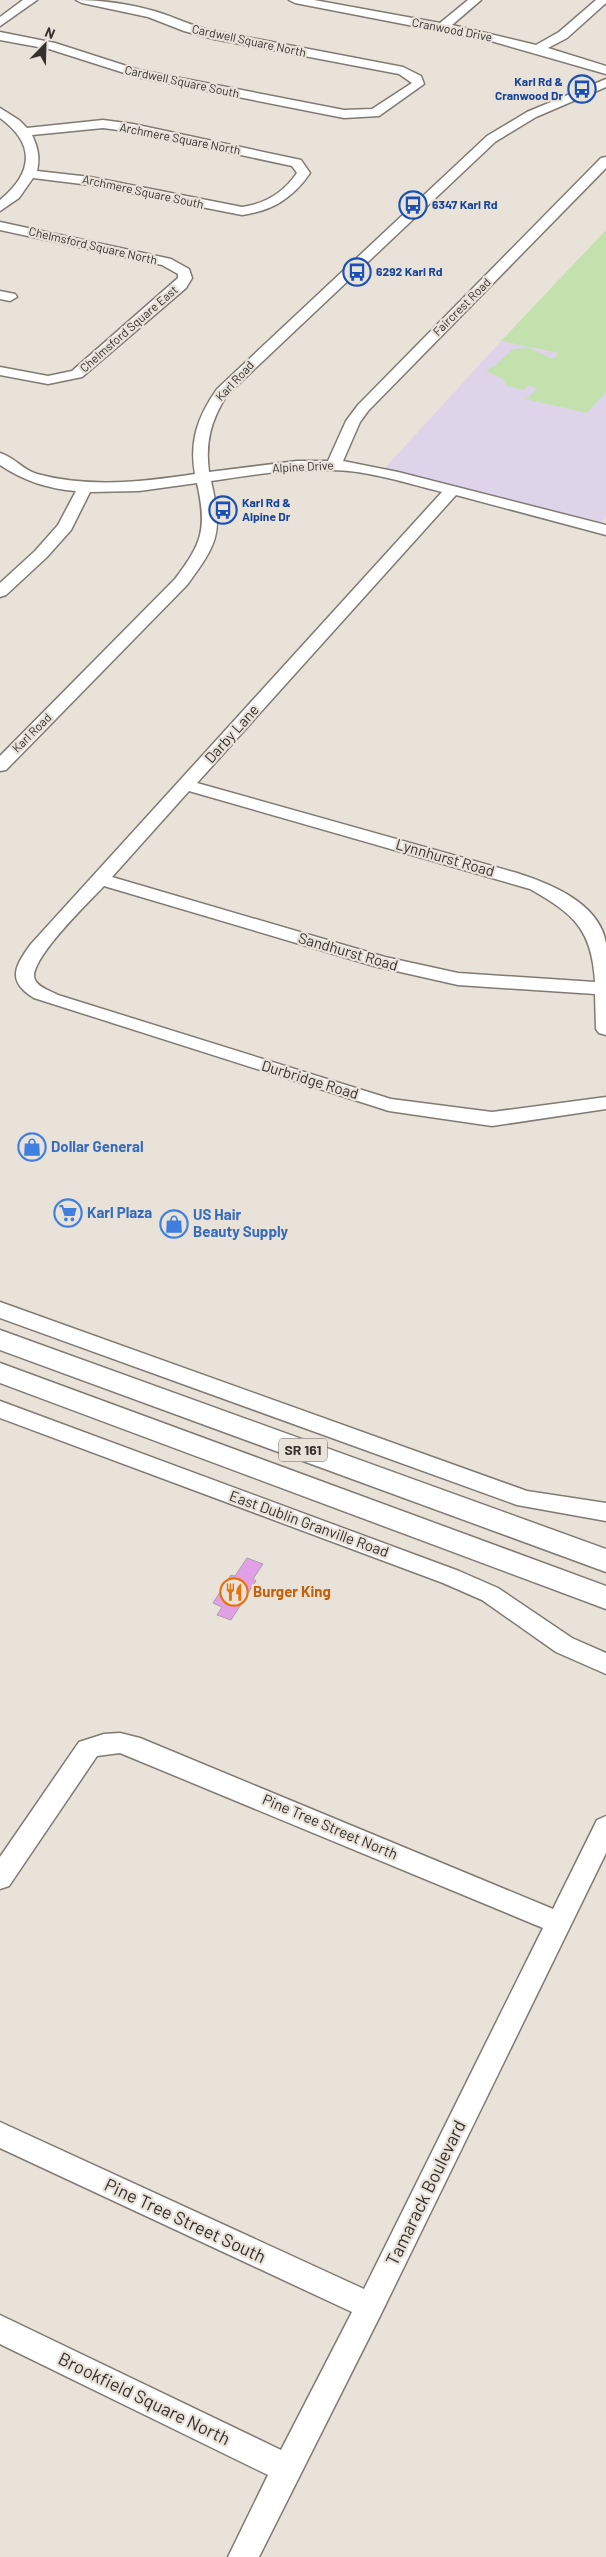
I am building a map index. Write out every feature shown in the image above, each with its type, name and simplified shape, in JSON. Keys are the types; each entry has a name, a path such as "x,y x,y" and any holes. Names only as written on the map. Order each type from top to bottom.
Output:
{"main road":[{"name":"SR 161","path":"0,1340 606,1561"},
{"name":"SR 161","path":"0,1373 606,1598"}],"street":[{"path":"0,22 31,0"},
{"name":"Cardwell Square North","path":"82,0 151,14 188,29 403,72 418,79 418,84 414,88 380,110 367,114"},
{"name":"Cranwood Drive","path":"294,0 342,4 442,28 539,48 606,70"},
{"path":"442,28 475,0"},
{"path":"539,48 563,35 603,0"},
{"name":"Cardwell Square South","path":"0,36 51,46 137,73 344,114 367,114"},
{"name":"Karl Road","path":"0,766 181,582 200,556 210,533 210,508 200,467 200,431 208,411 228,385 491,139 509,125 533,113 606,83"},
{"path":"0,112 13,120 25,132 34,150 30,174 21,188 0,207"},
{"name":"Archmere Square North","path":"25,132 103,124 133,128 286,160 302,168 304,173 301,178 272,204 256,210"},
{"name":"Faircrest Road","path":"334,465 352,422 363,408 606,161"},
{"name":"Archmere Square South","path":"30,174 90,180 227,210 256,210"},
{"name":"Chelmsford Square North","path":"0,226 166,262 184,272"},
{"name":"Chelmsford Square East","path":"0,371 48,380 64,378 85,368 181,284 185,278 184,272"},
{"name":"Alpine Drive","path":"0,458 27,476 47,482 85,487 128,486 300,465 334,465 372,470 553,514 606,530"},
{"path":"0,592 41,554 65,527 85,487"},
{"name":"Darby Lane","path":"25,983 24,972 27,961 452,490"},
{"name":"Lynnhurst Road","path":"186,785 536,885 575,908 589,925 603,958 606,1029"},
{"name":"Sandhurst Road","path":"101,879 381,962 458,979 603,989"},
{"name":"Durbridge Road","path":"25,983 35,993 51,999 389,1105 492,1119 606,1103"},
{"path":"0,1310 525,1499 606,1512"},
{"name":"East Dublin Granville Road","path":"0,1409 490,1594 564,1645 606,1664"},
{"name":"Pine Tree Street North","path":"0,1878 81,1757 88,1749 99,1744 116,1742 131,1745 560,1923"},
{"name":"Tamarack Boulevard","path":"243,2557 370,2306 606,1827"},
{"name":"Pine Tree Street South","path":"0,2135 370,2306"},
{"name":"Brookfield Square North","path":"0,2329 288,2469"}],"shaded area":[{"path":"501,341 606,362 606,516 601,522 383,470"}],"green space":[{"path":"606,230 606,392 587,413 526,399 537,389 529,385 523,390 507,386 503,379 486,371 496,365 513,349 529,348 553,359 559,353 501,341"}],"building":[{"name":"Burger King","path":"247,1558 263,1564 253,1579 256,1581 231,1620 217,1615 222,1607 213,1603 231,1575 235,1576"}],"place":[{"name":"Karl Rd & Cranwood Dr","path":"582,89"},
{"name":"6347 Karl Rd","path":"413,205"},
{"name":"6292 Karl Rd","path":"357,272"},
{"name":"Karl Rd & Alpine Dr","path":"223,510"},
{"name":"Dollar General","path":"32,1147"},
{"name":"Karl Plaza","path":"68,1213"},
{"name":"US Hair Beauty Supply","path":"174,1224"},
{"name":"Burger King","path":"234,1592"}]}
